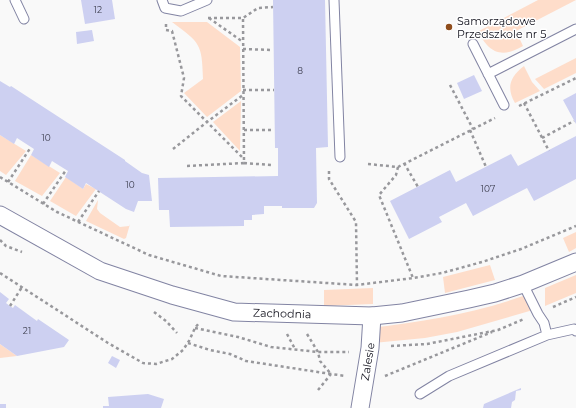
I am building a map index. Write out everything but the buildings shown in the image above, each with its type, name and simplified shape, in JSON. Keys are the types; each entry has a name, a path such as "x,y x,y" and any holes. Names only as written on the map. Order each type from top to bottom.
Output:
{"street":[{"name":"Zachodnia","path":"0,215 100,271 191,301 234,312 372,316 402,312 469,299 524,284 576,262"},
{"name":"Zalesie","path":"360,408 370,348 372,316"}],"lane":[{"path":"15,0 24,20"},
{"path":"162,0 165,8 181,11 207,0"},
{"path":"334,0 340,157"},
{"path":"488,74 576,29"},
{"path":"473,44 504,105"},
{"path":"524,284 538,314 544,323 547,335"},
{"path":"420,394 449,376 547,335 574,328 576,331"}],"path":[{"path":"244,163 243,18 258,8 273,7"},
{"path":"209,18 243,42"},
{"path":"166,30 172,30 184,78 181,96 244,159"},
{"path":"243,48 273,50"},
{"path":"518,106 576,78"},
{"path":"450,85 471,129 486,167"},
{"path":"244,90 274,90"},
{"path":"173,149 244,95"},
{"path":"524,103 549,151"},
{"path":"368,164 398,166 498,116"},
{"path":"542,138 574,121"},
{"path":"244,130 274,130"},
{"path":"8,182 31,147"},
{"path":"186,166 244,163 272,166"},
{"path":"404,163 418,188"},
{"path":"398,166 396,175 379,196 413,278"},
{"path":"43,204 66,170"},
{"path":"329,170 329,179 356,222 356,285"},
{"path":"0,177 57,212 149,255 221,276 356,285 413,278 442,273 482,262 521,249 576,226"},
{"path":"78,222 99,191"},
{"path":"0,273 108,343 143,362 156,364 172,359 183,350 188,343 194,328 200,322"},
{"path":"10,306 22,286"},
{"path":"364,385 576,297"},
{"path":"194,328 238,337 271,347 318,352 360,352 370,348 427,344 498,330"},
{"path":"286,332 295,349"},
{"path":"305,333 311,339 318,352 320,361 331,374"},
{"path":"188,343 230,354 246,361 346,376"},
{"path":"318,390 331,374"}],"shaded area":[{"path":"538,0 576,0 516,31 523,46 509,52 505,53 491,49 477,32"},
{"path":"172,22 207,22 240,47 241,91 207,117 184,93 203,79 202,58 198,45 189,35"},
{"path":"576,58 576,73 544,89 535,79"},
{"path":"524,66 532,82 540,91 515,103 510,87 515,74"},
{"path":"241,101 240,151 213,122"},
{"path":"0,135 26,151 6,175 0,171"},
{"path":"31,155 60,173 42,196 15,181"},
{"path":"66,177 83,189 86,184 96,189 76,216 50,201"},
{"path":"98,200 97,209 100,213 120,227 129,226 130,224 126,238 124,239 86,221"},
{"path":"576,232 576,248 569,252 563,238"},
{"path":"490,265 495,280 445,293 443,277"},
{"path":"576,275 576,293 545,306 545,288"},
{"path":"373,288 373,304 324,306 324,290"},
{"path":"523,296 533,310 457,332 425,338 363,344 369,328 447,316 485,308"},
{"path":"0,344 17,356 0,358"}],"place":[{"name":"Samorządowe Przedszkole nr 5","path":"449,27"}]}
